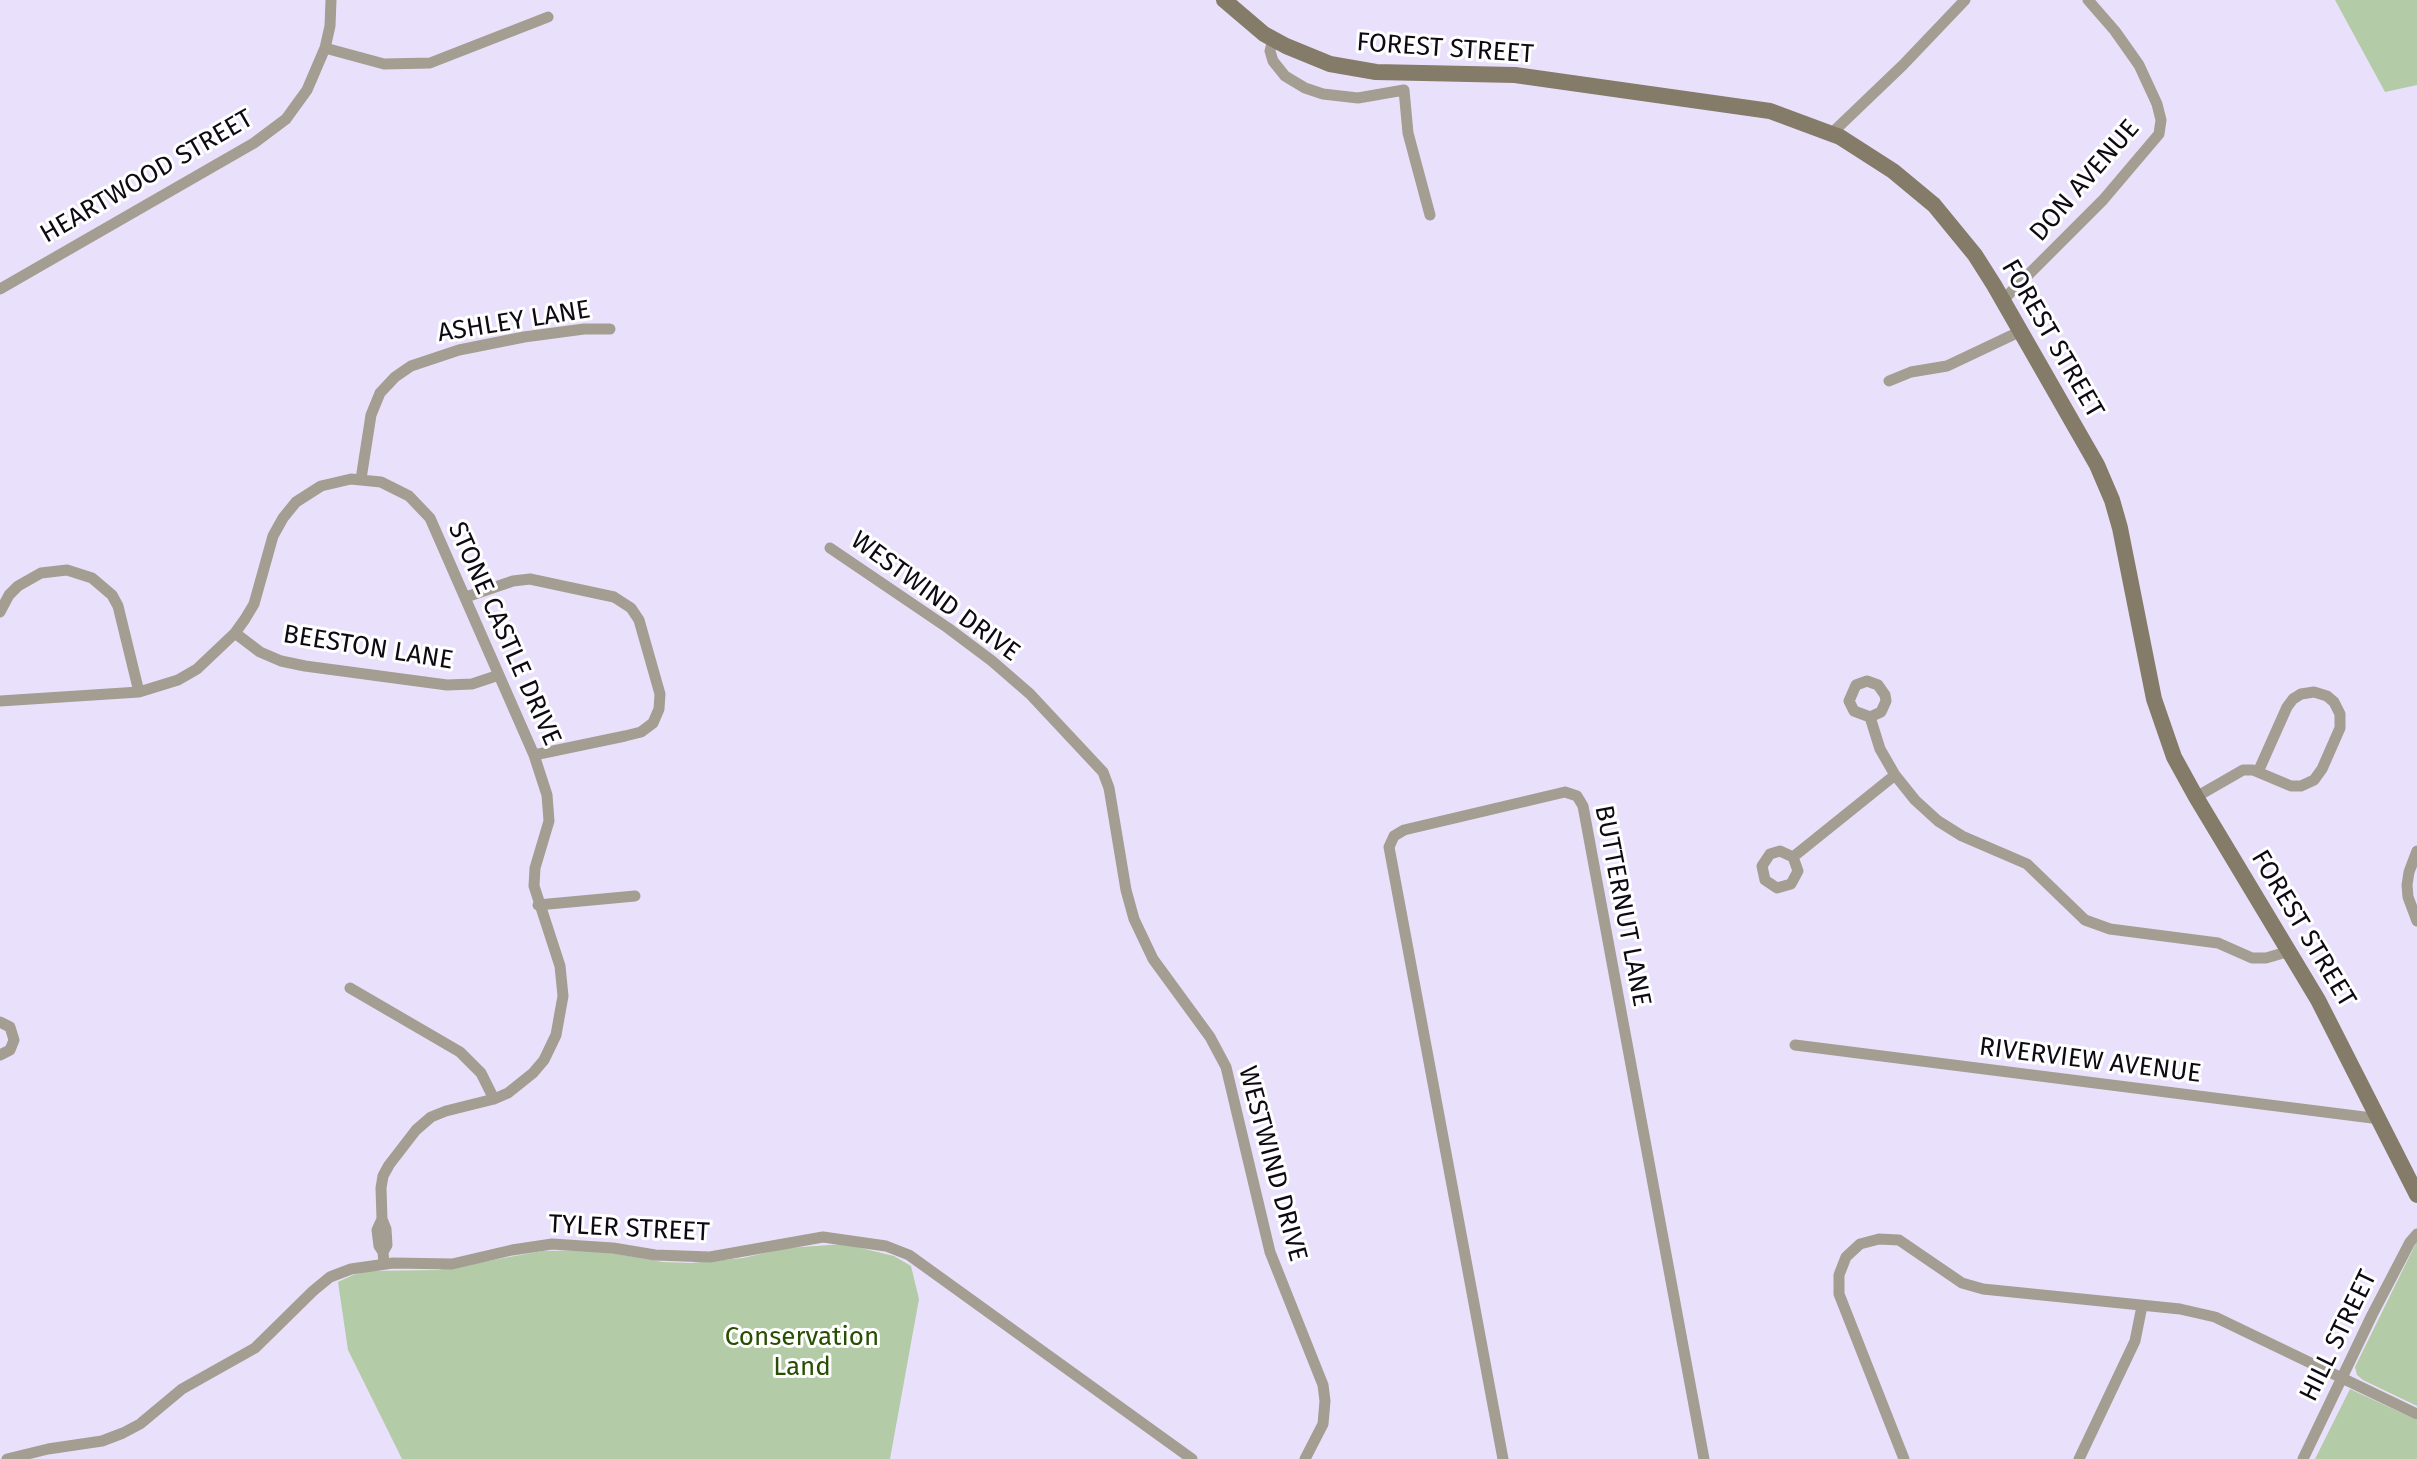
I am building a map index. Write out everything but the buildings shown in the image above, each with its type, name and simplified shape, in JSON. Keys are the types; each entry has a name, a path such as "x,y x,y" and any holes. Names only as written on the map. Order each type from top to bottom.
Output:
{"street":[{"name":"HEARTWOOD STREET","path":"0,289 271,131 298,105 315,75 330,26 331,0"},
{"name":"FOREST STREET","path":"1224,0 1273,39 1330,64 1402,73 1494,73 1770,111 1832,133 1893,171 1934,205 1975,255 2094,461 2112,500 2157,712 2174,757 2332,1026 2417,1195"},
{"path":"1832,133 1965,0"},
{"name":"DON AVENUE","path":"2003,300 2103,200 2159,134 2161,120 2157,104 2139,65 2088,0"},
{"path":"325,48 384,64 430,63 548,17"},
{"path":"1273,39 1270,51 1273,61 1285,76 1305,88 1323,94 1358,98 1404,90"},
{"path":"1402,73 1408,133 1430,215"},
{"name":"ASHLEY LANE","path":"361,479 371,415 380,393 411,366 459,350 524,337 584,329 610,329"},
{"path":"1889,381 1911,372 1947,366 2021,331"},
{"name":"STONE CASTLE DRIVE","path":"0,701 139,692 178,680 197,669 235,633 254,604 273,536 289,510 321,486 341,480 361,479 391,486 409,496 435,527 534,755 547,795 550,813 534,877 538,905 560,966 563,996 560,1024 551,1047 533,1073 508,1093 494,1099 441,1112 416,1130 383,1176 382,1219 377,1230 383,1258"},
{"name":"WESTWIND DRIVE","path":"830,548 981,653 1030,694 1103,772 1109,788 1126,890 1134,919 1153,959 1210,1037 1226,1067 1270,1252 1323,1385 1323,1424 1305,1459"},
{"path":"0,612 18,586 41,573 67,570 92,578 112,595 118,606 139,692"},
{"path":"466,597 513,581 530,579 614,597 631,608 639,620 660,694 659,709 653,723 641,732 534,755"},
{"name":"BEESTON LANE","path":"235,633 260,652 305,666 447,685 472,684 499,675"},
{"path":"2196,797 2239,771 2248,769 2296,786 2306,785 2317,777 2341,723 2334,702 2314,692 2293,699 2258,772"},
{"path":"1870,717 1880,749 1915,800 1938,821 1973,842 2027,864 2077,913 2093,924 2218,943 2252,958 2266,958 2290,951"},
{"path":"1793,857 1895,775"},
{"name":"BUTTERNUT LANE","path":"1503,1459 1389,847 1394,836 1404,830 1565,792 1577,796 1583,806 1704,1459"},
{"path":"2417,851 2407,885 2417,921"},
{"path":"538,905 635,896"},
{"path":"350,988 460,1052 481,1073 494,1099"},
{"path":"0,1022 10,1027 14,1040 10,1050 0,1055"},
{"name":"RIVERVIEW AVENUE","path":"1795,1045 2380,1119"},
{"name":"HILL STREET","path":"2303,1459 2388,1284 2417,1234"},
{"name":"TYLER STREET","path":"7,1459 102,1441 140,1424 182,1389 255,1348 330,1277 383,1258 452,1264 552,1244 613,1248 655,1255 710,1257 823,1237 886,1246 909,1255 1192,1459"},
{"path":"1904,1459 1839,1294 1841,1265 1860,1244 1879,1239 1899,1240 1962,1283 1983,1289 2180,1309 2215,1317 2417,1414"},
{"path":"2079,1459 2131,1351 2142,1306"}],"green space":[{"path":"2335,0 2417,0 2417,85 2385,92"},
{"path":"2417,1241 2417,1406 2363,1380 2357,1375 2355,1367"},
{"name":"Conservation Land","path":"844,1244 894,1256 911,1266 919,1299 890,1459 402,1459 348,1350 338,1282 369,1271 438,1270 542,1251 594,1250 663,1262 691,1263 743,1258 787,1248"},
{"path":"2350,1389 2417,1420 2417,1459 2315,1459"}]}
